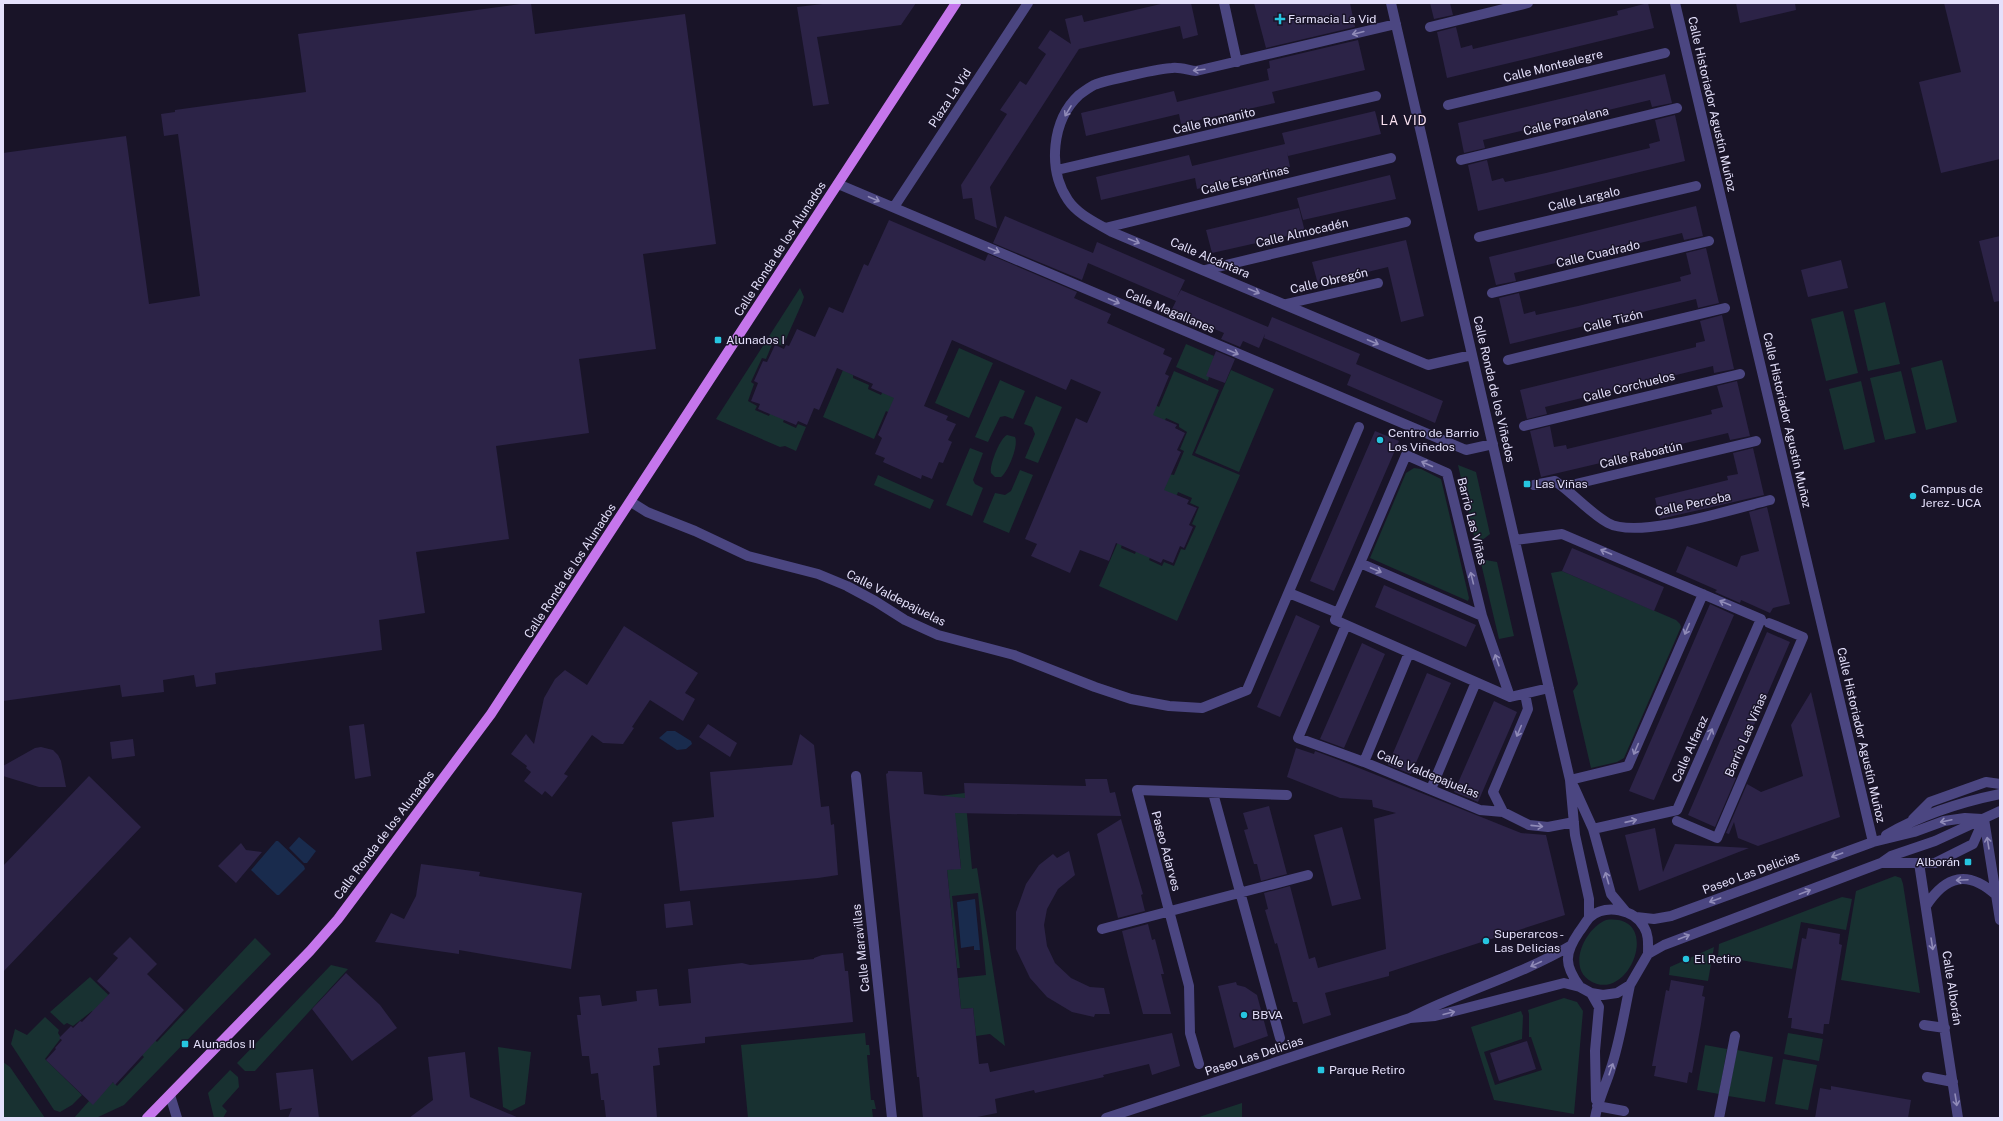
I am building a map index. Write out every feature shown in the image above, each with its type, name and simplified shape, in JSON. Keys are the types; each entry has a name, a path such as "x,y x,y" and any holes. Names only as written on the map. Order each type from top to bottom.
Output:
{"main road":[{"name":"Calle Ronda de los Alunados","path":"144,1118 150,1115 170,1095 310,951 338,919 491,714 956,3"}],"street":[{"name":"Plaza La Vid","path":"894,208 1028,3"},
{"path":"1224,3 1237,62 1396,24"},
{"name":"Calle Ronda de los Viñedos","path":"1391,3 1570,780 1574,822 1589,900 1589,918"},
{"path":"1430,27 1528,3"},
{"name":"Calle Historiador Agustín Muñoz","path":"1675,3 1874,842"},
{"name":"Calle Montealegre","path":"1448,105 1665,52"},
{"name":"Calle Alcántara","path":"1237,62 1196,71 1172,68 1095,84 1079,96 1057,133 1055,153 1057,170 1059,182 1068,200 1086,217 1105,228 1428,365 1472,354"},
{"name":"Calle Romanito","path":"1057,170 1376,96"},
{"name":"Calle Parpalana","path":"1461,160 1677,108"},
{"name":"Calle Espartinas","path":"1105,228 1391,158"},
{"name":"Calle Magallanes","path":"838,184 1466,450 1493,444"},
{"name":"Calle Largalo","path":"1479,237 1696,186"},
{"name":"Calle Almocadén","path":"1205,270 1406,222"},
{"name":"Calle Cuadrado","path":"1492,293 1709,241"},
{"name":"Calle Obregón","path":"1286,304 1378,283"},
{"name":"Calle Tizón","path":"1508,360 1725,308"},
{"name":"Calle Corchuelos","path":"1524,426 1740,374"},
{"path":"1359,427 1289,593 1338,613 1335,620 1510,697 1549,688"},
{"name":"Calle Raboatún","path":"1534,485 1555,481 1563,487 1756,441"},
{"name":"Barrio Las Viñas","path":"1338,613 1406,454 1447,473 1482,616 1510,697"},
{"name":"Calle Perceba","path":"1563,487 1609,524 1630,528 1661,526 1770,500"},
{"name":"Calle Valdepajuelas","path":"631,502 647,512 695,531 748,556 818,574 847,586 875,600 905,620 938,635 1014,655 1095,687 1131,699 1169,706 1202,708 1247,690 1289,593"},
{"name":"Barrio Las Viñas","path":"1515,540 1562,534 1803,637 1717,838 1677,821"},
{"path":"1360,563 1482,616"},
{"path":"1570,780 1628,766 1703,594"},
{"name":"Calle Alfaraz","path":"1593,829 1677,810 1765,621"},
{"name":"Calle Valdepajuelas","path":"1346,625 1298,738 1364,762 1480,810 1503,812 1530,825 1548,827 1574,822"},
{"path":"1364,762 1409,653"},
{"path":"1431,789 1476,682"},
{"path":"1503,812 1493,792 1528,710 1525,694"},
{"name":"Calle Maravillas","path":"856,776 892,1118"},
{"name":"Calle Ronda de los Viñedos","path":"1570,780 1593,829 1611,894 1626,912"},
{"path":"1910,822 1930,802 1986,782 2000,784"},
{"name":"Paseo Adarves","path":"1199,1064 1190,1033 1188,986 1136,790 1286,795"},
{"path":"1213,793 1280,1038"},
{"name":"Paseo Las Delicias","path":"1874,842 1910,822 1978,798 2000,794"},
{"name":"Paseo Las Delicias","path":"1648,954 1669,943 1881,863 1891,856 1935,841 2000,811"},
{"name":"Paseo Las Delicias","path":"1580,987 1571,974 1567,960 1570,946 1589,918 1600,911 1611,910 1626,912 1636,917 1654,919 1671,916 1874,842 1914,832 1944,821 1965,818 1984,819"},
{"path":"1984,819 2000,920"},
{"name":"Paseo Las Delicias","path":"1881,863 1935,863 1973,844 1984,819"},
{"name":"Calle Alborán","path":"1919,863 1958,1118"},
{"path":"1102,929 1308,875"},
{"path":"1926,906 1935,892 1945,884 1958,880 1971,880 1984,884 1996,895"},
{"path":"1595,1118 1597,1106 1621,1035 1630,985 1648,954 1648,939 1644,927 1636,917"},
{"name":"Paseo Las Delicias","path":"1106,1118 1410,1018 1435,1006 1527,968 1570,946"},
{"name":"Paseo Las Delicias","path":"1410,1018 1441,1014 1564,983 1580,987 1591,993 1603,995 1618,993 1630,985"},
{"path":"1591,993 1599,1007 1594,1051 1597,1106"},
{"path":"1924,1024 1945,1028"},
{"path":"1719,1118 1734,1036"},
{"path":"1927,1077 1953,1082"},
{"path":"170,1095 177,1118"},
{"path":"1597,1106 1624,1111"}],"green space":[{"path":"800,288 804,297 783,346 773,342 766,359 762,358 751,382 754,384 748,401 757,406 755,410 769,416 773,406 787,412 783,422 796,428 798,424 806,427 796,451 785,446 780,447 716,419"},
{"path":"1885,302 1900,364 1868,371 1854,310"},
{"path":"1843,311 1858,373 1826,381 1811,319"},
{"path":"1186,344 1214,356 1208,381 1176,367"},
{"path":"959,348 993,363 969,418 935,403"},
{"path":"1942,360 1957,422 1926,430 1911,368"},
{"path":"843,370 853,375 853,378 869,385 868,389 881,395 886,385 899,391 890,413 886,411 874,439 823,417"},
{"path":"1231,370 1274,389 1239,472 1195,453"},
{"path":"1174,371 1219,390 1192,455 1240,475 1177,621 1099,586 1118,542 1122,544 1121,548 1135,554 1139,544 1153,550 1149,560 1162,566 1164,562 1174,566 1181,549 1185,550 1196,526 1192,524 1199,507 1190,503 1192,498 1178,492 1174,502 1160,496 1169,474 1174,475 1184,451 1180,449 1187,432 1179,427 1179,424 1166,418 1162,427 1148,421 1155,405 1159,407"},
{"path":"1901,371 1916,433 1885,440 1870,378"},
{"path":"1000,380 1025,391 1013,419 1005,416 1000,417 988,442 975,437"},
{"path":"1861,381 1875,442 1844,450 1829,389"},
{"path":"1036,396 1062,407 1038,463 1025,458 1035,434 1032,427 1024,424"},
{"path":"1007,435 1015,437 1016,441 1014,452 1010,464 1004,474 1001,477 995,477 991,473 993,459 998,446"},
{"path":"970,448 983,453 973,480 975,484 983,488 972,516 946,505"},
{"path":"1458,465 1476,472 1490,534 1476,545"},
{"path":"1414,468 1421,469 1441,479 1469,598 1468,601 1370,558 1406,473"},
{"path":"1020,470 1033,475 1009,533 983,522 995,493 1005,495 1011,491"},
{"path":"878,475 934,500 930,509 874,485"},
{"path":"1480,559 1497,562 1514,636 1499,639"},
{"path":"1562,571 1676,620 1681,627 1624,758 1617,762 1591,768 1573,691 1578,684 1551,573"},
{"path":"965,793 972,869 977,868 1005,1046 990,1034 976,1036 973,1008 961,1009 958,978 986,975 978,893 952,896 960,968 957,968 947,870 961,868 958,839 939,796"},
{"path":"1895,876 1901,878 1903,884 1920,993 1841,980 1856,891"},
{"path":"1842,897 1852,899 1846,930 1801,922 1792,969 1718,956 1719,944"},
{"path":"1606,920 1623,921 1633,928 1637,940 1636,953 1630,966 1622,977 1610,984 1597,984 1587,979 1581,971 1579,962 1580,952 1590,932"},
{"path":"255,938 271,954 124,1105 96,1118 74,1118 89,1101 113,1082 117,1086 144,1057 125,1039 123,1041 92,1011 73,1026 67,1023 64,1025 50,1012 90,977 157,1042"},
{"path":"1714,947 1708,981 1669,975 1670,967"},
{"path":"331,965 348,969 255,1071 245,1071 237,1063"},
{"path":"1564,998 1577,1002 1583,1011 1574,1114 1494,1100 1471,1027 1521,1011 1523,1016 1522,1039 1484,1052 1495,1085 1542,1070 1531,1037 1529,1037 1528,1010"},
{"path":"45,1017 59,1030 58,1033 61,1038 45,1059 82,1095 72,1105 60,1112 54,1110 11,1044 15,1029 27,1035"},
{"path":"865,1033 866,1045 869,1045 870,1055 867,1055 871,1100 874,1100 876,1109 872,1109 873,1118 748,1118 741,1045"},
{"path":"1788,1033 1823,1039 1819,1061 1784,1054"},
{"path":"1705,1045 1727,1049 1719,1094 1697,1090"},
{"path":"498,1047 531,1052 525,1104 511,1111 503,1107"},
{"path":"1737,1050 1773,1057 1765,1102 1728,1096"},
{"path":"1783,1059 1817,1065 1808,1110 1775,1104"},
{"path":"3,1062 10,1067 45,1118 3,1118"},
{"path":"230,1070 238,1077 239,1087 222,1106 227,1111 223,1118 214,1118 208,1093"},
{"path":"1242,1103 1242,1118 1196,1118"}],"water":[{"path":"667,731 675,731 691,741 692,744 686,749 677,750 659,738"},
{"path":"299,837 316,851 307,863 304,863 289,848"},
{"path":"276,841 278,841 304,866 305,869 279,895 277,895 251,870"},
{"path":"975,899 980,950 974,950 974,946 961,948 957,902"}],"building":[{"path":"531,3 535,34 685,14 716,244 643,254 656,349 579,359 589,433 496,446 509,539 416,552 425,613 379,620 382,650 215,673 216,684 196,687 194,675 163,680 164,692 122,697 120,685 3,701 3,153 126,136 149,304 200,296 178,134 164,136 161,114 175,112 175,110 306,92 298,34"},
{"path":"831,3 916,3 901,25 817,37 829,104 813,106 797,7"},
{"path":"1165,3 1191,3 1198,35 1183,39 1180,26 1079,49 990,187 997,228 975,219 972,198 963,199 961,185 1007,114 1000,110 1020,81 1026,85 1046,54 1038,48 1050,30 1071,44 1065,19 1082,15 1084,22"},
{"path":"1254,3 1350,3 1355,27 1266,48"},
{"path":"1430,3 1450,3 1453,15 1434,19"},
{"path":"1648,3 1654,28 1447,78 1437,32 1456,27 1461,48 1472,45 1473,49 1618,15 1617,11"},
{"path":"1736,3 1795,3 1796,10 1740,23"},
{"path":"1944,3 2000,3 2000,159 1941,173 1919,82 1961,72"},
{"path":"1358,40 1365,70 1272,92 1275,103 1181,124 1179,114 1086,136 1081,113 1174,91 1177,102 1269,80 1267,69 1270,68 1269,61"},
{"path":"1665,74 1672,103 1652,107 1650,100 1483,140 1485,148 1464,153 1458,123"},
{"path":"1375,111 1381,134 1288,156 1287,152 1290,167 1197,189 1195,178 1101,200 1096,177 1189,155 1192,166 1285,144 1282,133"},
{"path":"1675,115 1685,161 1478,211 1468,165 1487,160 1492,181 1503,178 1505,182 1650,148 1649,144 1660,141 1655,120"},
{"path":"1390,175 1396,199 1303,220 1297,198"},
{"path":"1696,206 1703,236 1684,240 1682,233 1514,273 1516,281 1496,285 1489,257"},
{"path":"1299,208 1305,232 1212,253 1206,230"},
{"path":"1005,216 1093,253 1097,242 1185,280 1177,297 1181,290 1268,327 1272,317 1360,354 1356,364 1443,401 1435,423 1347,385 1351,375 1264,338 1265,334 1259,348 1243,341 1240,347 1221,339 1224,333 1171,311 1176,301 1088,263 1082,280 993,243"},
{"path":"889,220 985,261 988,254 1077,292 1074,298 1111,314 1107,323 1165,349 1163,354 1172,358 1165,374 1169,376 1153,415 1177,425 1175,428 1185,433 1177,450 1181,452 1164,490 1189,500 1187,504 1197,508 1189,525 1193,527 1184,548 1180,546 1173,563 1163,559 1161,563 1116,543 1109,561 1080,550 1070,573 1031,556 1037,544 1025,539 1076,418 1087,423 1101,392 1071,379 1066,390 952,340 924,406 948,416 946,420 956,424 948,440 952,442 943,463 939,462 932,479 922,475 921,479 883,462 885,458 875,454 882,438 878,435 894,398 871,388 873,384 837,368 819,410 814,408 807,425 798,421 796,425 758,409 760,404 751,401 758,383 754,381 763,361 767,362 775,345 784,349 786,345 789,346 797,329 815,337 829,307 843,313 864,264 868,266"},
{"path":"2000,236 2000,301 1994,302 1979,241"},
{"path":"1406,240 1424,316 1401,322 1388,267 1318,284 1312,262"},
{"path":"1706,248 1719,303 1698,308 1696,299 1510,344 1499,298 1519,293 1524,314 1535,311 1536,315 1578,306 1681,281 1680,277 1691,274 1686,253"},
{"path":"1841,260 1848,288 1808,297 1801,270"},
{"path":"1722,315 1734,369 1714,373 1713,366 1545,407 1547,414 1527,419 1520,390 1696,347 1696,343 1705,341 1700,321"},
{"path":"1216,351 1235,359 1225,383 1206,376"},
{"path":"1737,381 1750,436 1730,440 1728,433 1541,477 1530,431 1550,426 1554,447 1566,445 1567,449 1609,439 1712,414 1711,410 1723,407 1717,386"},
{"path":"1375,431 1399,441 1334,591 1310,581"},
{"path":"1753,448 1764,495 1660,519 1655,498 1728,480 1727,476 1738,474 1733,453"},
{"path":"1767,507 1790,604 1773,608 1770,613 1741,600 1740,603 1715,592 1717,590 1676,572 1687,546 1737,567 1741,556 1759,551 1749,512"},
{"path":"1572,548 1664,587 1654,611 1562,571"},
{"path":"1384,585 1476,625 1466,647 1375,607"},
{"path":"1710,604 1734,615 1654,800 1650,799 1629,791"},
{"path":"1296,615 1320,626 1280,717 1257,707"},
{"path":"624,626 698,673 685,693 695,699 683,721 650,700 632,727 634,728 623,744 603,743 592,735 564,774 568,776 552,797 545,791 542,795 524,781 531,772 526,768 527,766 511,754 526,734 534,744 544,698 555,679 565,670 587,685"},
{"path":"1767,632 1790,642 1732,776 1736,778 1715,827 1688,815"},
{"path":"1362,643 1385,654 1344,748 1320,739"},
{"path":"1427,673 1451,683 1411,774 1388,765"},
{"path":"1811,692 1840,817 1758,846 1738,838 1734,822 1729,834 1726,833 1747,784 1761,792 1803,776 1791,725"},
{"path":"1494,701 1517,712 1478,802 1454,792"},
{"path":"364,724 371,776 355,779 349,726"},
{"path":"708,724 737,743 730,757 699,737"},
{"path":"800,734 814,745 821,807 829,806 831,825 834,824 838,875 680,891 672,822 714,817 710,772 792,765"},
{"path":"133,739 135,756 112,759 110,742"},
{"path":"41,747 53,750 58,755 61,761 66,787 39,787 3,776 3,766 35,748"},
{"path":"1296,748 1314,754 1315,751 1339,760 1521,833 1546,835 1565,915 1389,972 1389,976 1325,993 1331,1015 1303,1024 1297,1002 1293,1002 1277,943 1275,944 1265,910 1268,909 1264,893 1290,886 1309,959 1315,957 1318,968 1386,949 1374,819 1396,813 1373,807 1372,800 1340,798 1287,777"},
{"path":"888,771 922,772 924,794 965,798 964,783 1086,786 1085,779 1107,779 1110,793 1115,792 1121,816 955,813 961,869 947,870 961,1009 973,1008 979,1064 988,1063 990,1072 1172,1033 1180,1066 1152,1075 1149,1064 1103,1075 1104,1077 1035,1093 1034,1090 995,1099 997,1113 972,1118 923,1118 919,1077 917,1077 890,818 886,774"},
{"path":"89,776 141,827 3,972 3,866"},
{"path":"1269,806 1287,874 1261,881 1257,864 1254,864 1244,830 1248,829 1243,813"},
{"path":"1121,819 1143,894 1141,895 1145,911 1118,918 1097,834"},
{"path":"1342,827 1361,899 1332,906 1314,835"},
{"path":"1655,828 1663,872 1675,844 1749,848 1639,891 1625,835"},
{"path":"241,843 246,850 262,852 236,883 218,866"},
{"path":"1069,851 1075,875 1058,889 1047,909 1044,925 1047,946 1055,963 1071,978 1090,987 1104,988 1110,1014 1095,1014 1094,1017 1072,1012 1047,997 1030,978 1016,949 1016,912 1026,884 1039,865 1053,854 1057,858"},
{"path":"421,864 480,872 479,876 582,893 571,969 459,950 459,954 375,942 391,913 404,919 416,896"},
{"path":"690,901 693,925 666,928 664,904"},
{"path":"1148,924 1152,940 1155,939 1164,974 1161,974 1171,1014 1143,1014 1128,956 1122,931"},
{"path":"1808,928 1840,934 1839,944 1842,945 1829,1024 1824,1024 1823,1034 1791,1028 1792,1018 1788,1018 1802,938 1806,939"},
{"path":"130,937 157,964 147,974 184,1010 115,1085 113,1082 93,1105 46,1060 62,1040 59,1038 71,1026 73,1028 80,1021 82,1022 110,993 97,981 118,958 113,954"},
{"path":"843,953 845,971 848,971 853,1022 705,1037 705,1043 658,1048 660,1065 653,1066 657,1118 606,1118 604,1100 601,1100 598,1073 591,1074 589,1056 582,1056 577,1015 581,1015 579,997 600,995 602,1006 637,1001 636,991 657,989 659,1006 691,1003 688,969 742,963 750,965 814,959 822,955"},
{"path":"346,973 380,1005 397,1028 352,1061 312,1009"},
{"path":"1671,980 1704,986 1702,996 1705,997 1701,1024 1692,1073 1689,1072 1687,1083 1654,1076 1656,1066 1652,1066 1666,990 1669,991"},
{"name":"BBVA","path":"1236,982 1237,985 1245,987 1257,995 1268,1036 1234,1048 1218,986"},
{"path":"1527,1041 1536,1069 1499,1081 1490,1053"},
{"path":"465,1052 470,1097 519,1118 409,1118 433,1100 428,1057"},
{"path":"313,1069 319,1118 288,1118 292,1108 280,1110 276,1073"},
{"path":"1831,1086 1911,1100 1908,1118 1815,1118 1820,1088 1831,1090"}],"place":[{"name":"Farmacia La Vid","path":"1280,19"},
{"name":"Alunados I","path":"718,340"},
{"name":"Centro de Barrio Los Viñedos","path":"1380,440"},
{"name":"Las Viñas","path":"1527,484"},
{"name":"Campus de Jerez - UCA","path":"1913,496"},
{"name":"Alborán","path":"1968,862"},
{"name":"Superarcos - Las Delicias","path":"1486,941"},
{"name":"El Retiro","path":"1686,959"},
{"name":"BBVA","path":"1244,1015"},
{"name":"Alunados II","path":"185,1044"},
{"name":"Parque Retiro","path":"1321,1070"}],"district":[{"name":"LA VID","path":"1404,120"}]}
